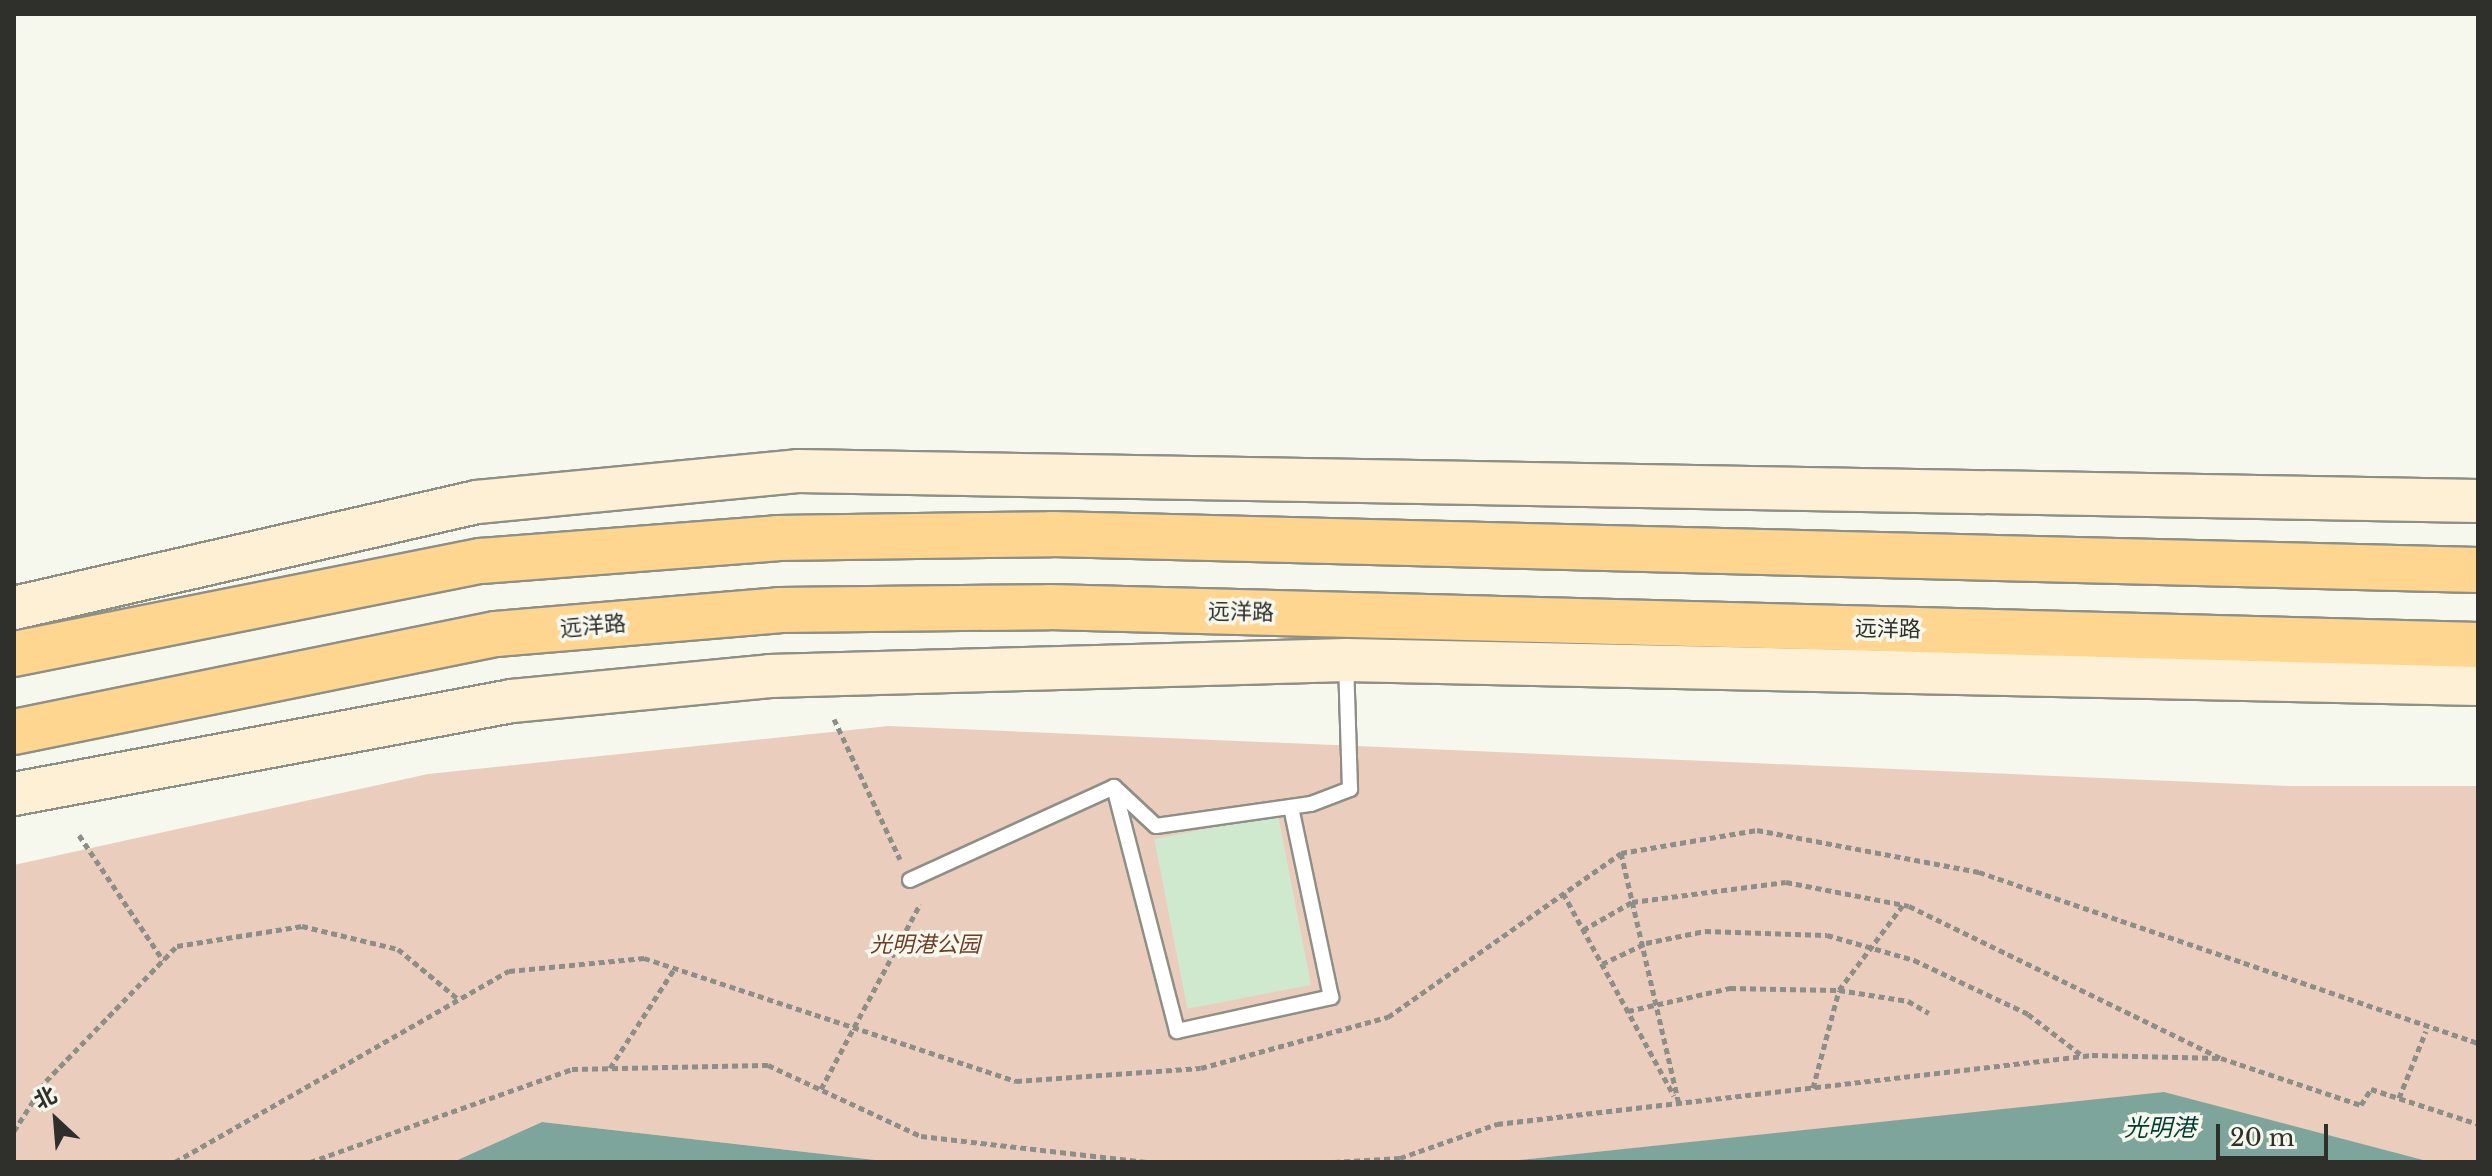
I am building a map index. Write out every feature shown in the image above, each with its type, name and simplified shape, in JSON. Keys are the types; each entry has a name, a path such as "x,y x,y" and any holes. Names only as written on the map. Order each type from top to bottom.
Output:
{"highway":[{"path":"14,654 481,561 777,538 1052,534 2478,570"},
{"name":"远洋路","path":"14,732 496,634 779,610 1049,607 2478,645"}],"main road":[{"path":"14,608 477,502 798,471 2478,501"},
{"path":"14,794 512,701 770,676 1346,660 2478,684"}],"lane":[{"path":"1114,787 1156,826 1291,807 1350,789 1346,660"},
{"path":"1114,787 1177,1031 1331,997 1291,807"},
{"path":"910,880 1114,787"}],"path":[{"path":"821,1089 920,903 834,719"},
{"path":"79,835 163,960"},
{"path":"1621,853 1679,1104"},
{"path":"1583,930 1632,902 1786,882 1903,905 2084,986 2221,1058 2361,1105 2371,1089 2478,1124"},
{"path":"1563,893 1679,1104"},
{"path":"1813,1088 1839,990 1903,905"},
{"path":"14,1131 46,1081 177,946 302,926 398,949 458,999"},
{"path":"1602,964 1642,945 1705,931 1827,935 1871,948 2028,1014 2084,1056"},
{"path":"610,1068 675,968"},
{"path":"1628,1011 1730,988 1839,990 1908,1001 1929,1013"},
{"path":"2399,1098 2426,1031"},
{"path":"1334,1162 1400,1158 1497,1124 2084,1056 2221,1058"},
{"path":"310,1162 572,1069 768,1065 921,1136 1147,1162"}],"green space":[{"name":"光明港公园","path":"889,726 2290,786 2478,786 2478,1162 2431,1162 2164,1093 1501,1162 893,1162 542,1122 453,1162 14,1162 14,865 428,774"}],"water":[{"name":"光明港","path":"2164,1092 2431,1162 1501,1162"},
{"path":"542,1122 893,1162 453,1162"}],"building":[{"path":"1278,815 1311,985 1187,1009 1154,839"}]}
